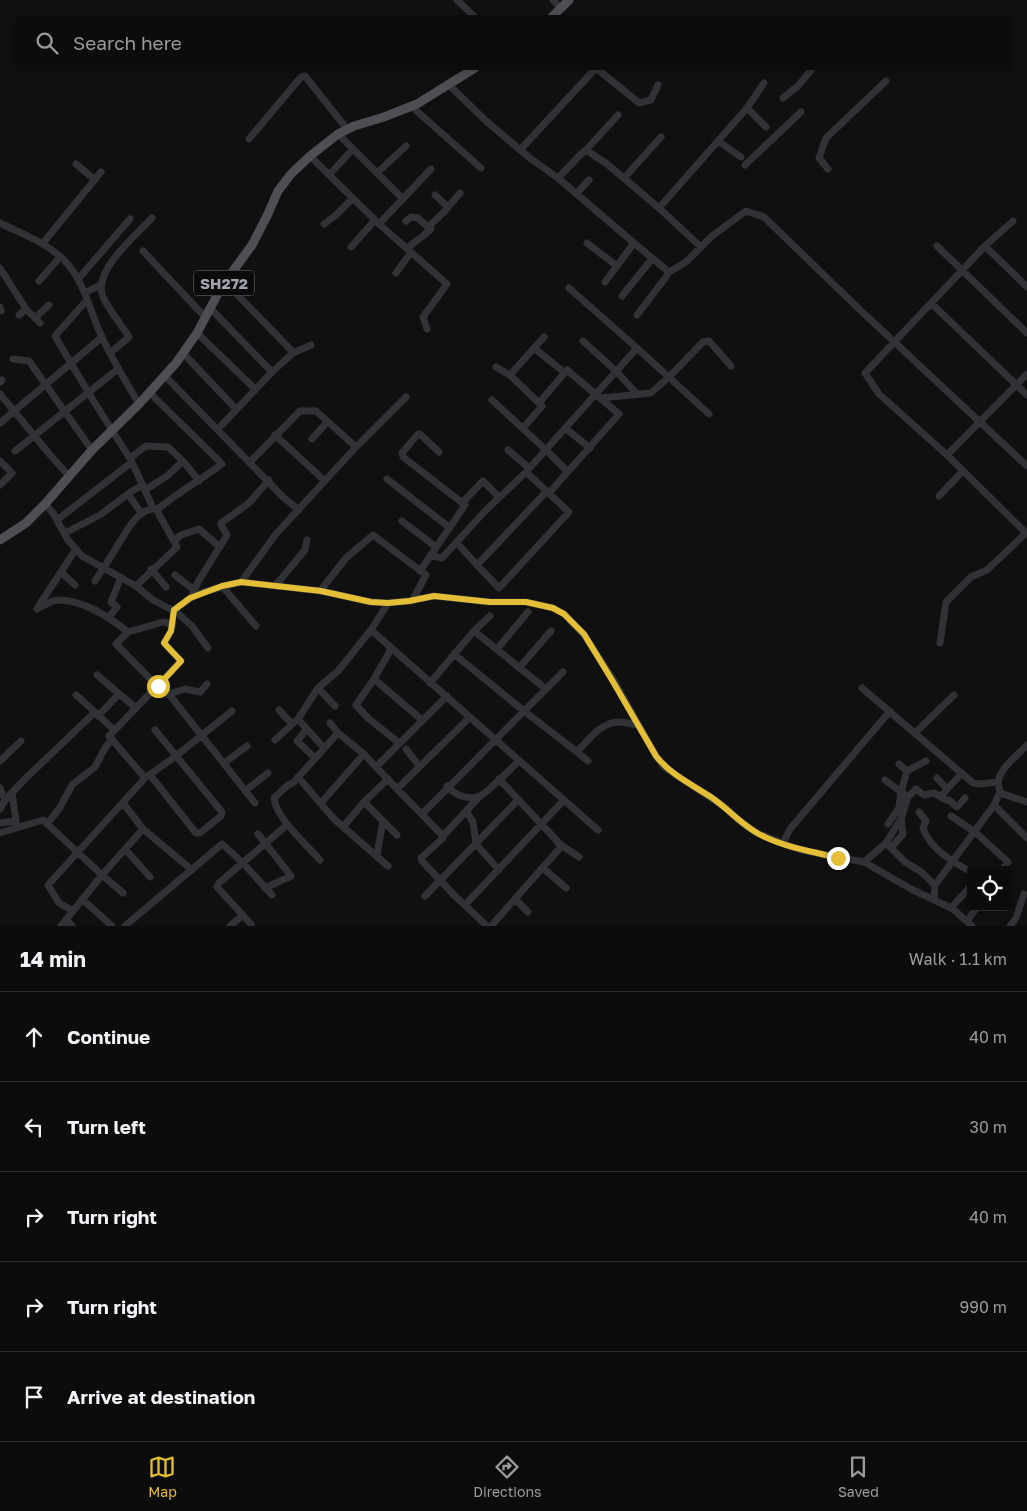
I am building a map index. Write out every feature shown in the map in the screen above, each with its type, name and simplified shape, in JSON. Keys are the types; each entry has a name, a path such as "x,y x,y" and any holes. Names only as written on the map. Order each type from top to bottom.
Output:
{"main road":[{"path":"554,15 569,0"},
{"name":"SH272","path":"0,540 26,522 45,504 92,450 166,376 197,333 225,282 252,245 278,191 310,156 347,129 410,106 472,70"}],"street":[{"path":"457,0 473,15"},
{"path":"553,0 561,8"},
{"path":"520,150 594,70"},
{"path":"598,70 639,103 651,100 658,86"},
{"path":"783,98 798,86 810,70"},
{"path":"249,139 301,77 305,76 347,129"},
{"path":"828,170 819,158 826,138 886,81"},
{"path":"659,208 747,108 764,83"},
{"path":"448,84 486,121 520,150 558,178 668,272"},
{"path":"410,106 481,168"},
{"path":"747,108 766,126"},
{"path":"745,165 801,112"},
{"path":"558,178 618,115"},
{"path":"338,134 403,198"},
{"path":"624,178 661,137"},
{"path":"718,141 741,157"},
{"path":"377,173 406,146"},
{"path":"329,175 353,149"},
{"path":"586,150 624,178 701,247"},
{"path":"310,156 377,222 447,284 422,318 428,329"},
{"path":"76,164 95,180"},
{"path":"352,247 431,169"},
{"path":"43,244 102,172"},
{"path":"576,194 589,180"},
{"path":"408,249 430,229 429,226 448,208 460,193"},
{"path":"435,195 448,208"},
{"path":"324,224 353,198"},
{"path":"637,314 666,278 668,272 686,262 712,236 746,211 764,217 1027,466"},
{"path":"406,221 411,216 418,218 430,229"},
{"path":"110,353 129,337 102,295 102,284 110,264 152,218"},
{"path":"79,278 130,219"},
{"path":"940,643 946,602 971,578 987,570 1026,532 947,455 879,394 865,373 986,246 1013,221"},
{"path":"0,223 43,244 60,257 79,278 102,337 139,404"},
{"path":"587,243 617,266"},
{"path":"605,282 634,243"},
{"path":"937,246 1027,333"},
{"path":"986,246 1027,287"},
{"path":"396,273 409,255 408,249"},
{"path":"143,251 205,317"},
{"path":"40,281 60,257"},
{"path":"622,296 652,258"},
{"path":"1,272 26,309 38,321 49,305"},
{"path":"225,282 293,353"},
{"path":"102,284 86,297 56,336 88,392 131,460 154,508 177,547 136,586"},
{"path":"569,288 708,414"},
{"path":"932,304 1027,395"},
{"path":"210,308 272,372"},
{"path":"19,315 26,309"},
{"path":"197,333 255,389"},
{"path":"0,423 102,337"},
{"path":"511,376 511,372 544,338"},
{"path":"583,341 617,372 637,394"},
{"path":"599,396 651,393 703,342 709,341 731,366"},
{"path":"218,429 255,389 293,353 311,345"},
{"path":"534,348 560,369"},
{"path":"430,555 442,558 565,428 599,396 637,348"},
{"path":"183,353 236,409"},
{"path":"13,359 28,361 92,450"},
{"path":"496,367 511,376 542,406 523,428"},
{"path":"15,451 118,369"},
{"path":"477,565 590,448 619,415 567,370 539,403"},
{"path":"947,455 1027,374"},
{"path":"166,376 299,510"},
{"path":"95,581 133,521 200,481 222,464 150,393"},
{"path":"0,394 69,476"},
{"path":"241,582 276,534 356,447 406,398"},
{"path":"492,400 567,472"},
{"path":"250,462 300,411 316,411 356,447"},
{"path":"312,439 327,422"},
{"path":"565,428 590,448"},
{"path":"420,571 465,505 402,455 418,434 439,452"},
{"path":"275,435 325,481"},
{"path":"57,520 146,446 168,447 200,481"},
{"path":"497,602 499,588 570,512 508,450"},
{"path":"0,461 12,473 0,485"},
{"path":"65,534 100,515 128,494 167,476 183,461"},
{"path":"939,496 963,471"},
{"path":"387,478 450,528"},
{"path":"190,598 227,536 221,522 249,503 269,480"},
{"path":"462,503 483,481 499,497"},
{"path":"128,494 142,514"},
{"path":"45,504 82,556 136,586 153,600 174,610 192,626 208,648"},
{"path":"402,521 436,547"},
{"path":"174,542 180,535 200,529 220,547"},
{"path":"320,591 346,558 374,535 426,575 412,600"},
{"path":"275,586 305,550 307,540"},
{"path":"456,542 499,588"},
{"path":"76,549 37,609 57,599 82,605 109,617 128,632"},
{"path":"151,570 166,587"},
{"path":"61,572 75,585"},
{"path":"175,575 194,590"},
{"path":"109,617 117,607 111,602 121,577"},
{"path":"155,730 222,812 221,816 200,833 196,833 148,777 109,736 181,661 164,643 171,631 174,610 190,598 222,586 241,582 320,591 371,602 388,603 434,596 540,604 564,614 584,634 664,767 726,808 738,820 757,833 801,850 864,862 951,908 969,923 975,911"},
{"path":"222,586 256,626"},
{"path":"275,740 295,722 318,688 338,671 371,630 388,603"},
{"path":"497,649 528,612"},
{"path":"430,683 474,631 490,616"},
{"path":"173,624 163,622 128,632 116,644 169,694 255,803"},
{"path":"371,630 598,830"},
{"path":"519,668 551,630"},
{"path":"474,631 546,689"},
{"path":"391,649 374,679 356,704 369,719 399,743"},
{"path":"454,654 588,761"},
{"path":"422,814 563,672"},
{"path":"97,675 136,708"},
{"path":"374,679 422,720"},
{"path":"169,694 185,689 200,692 207,684"},
{"path":"318,688 335,706"},
{"path":"862,688 973,783 998,782"},
{"path":"0,808 12,792 119,694"},
{"path":"76,695 114,730"},
{"path":"915,733 954,695"},
{"path":"376,766 447,696"},
{"path":"279,710 307,729 324,748"},
{"path":"73,911 59,902 48,885 148,777 232,711"},
{"path":"783,843 790,830 890,711"},
{"path":"397,788 470,717"},
{"path":"577,752 598,730 609,724 619,722 638,725"},
{"path":"330,723 338,733 364,754 443,836"},
{"path":"307,729 297,740 315,758"},
{"path":"320,860 287,825 276,806 274,798 293,783 338,733"},
{"path":"46,824 59,808 72,785 96,767 105,748 112,739"},
{"path":"0,761 21,741"},
{"path":"934,900 935,885 994,805 1000,793 998,782 1000,775 1005,767 1027,745"},
{"path":"224,763 247,746"},
{"path":"406,749 420,766"},
{"path":"321,803 364,754"},
{"path":"519,761 480,796 443,838 421,859 465,906 489,926 560,848 558,842"},
{"path":"888,824 899,808 901,792 908,772 926,761"},
{"path":"899,764 908,772"},
{"path":"245,790 268,773"},
{"path":"940,797 962,774"},
{"path":"298,777 343,827 388,866"},
{"path":"938,778 947,789"},
{"path":"343,827 364,802 388,779"},
{"path":"499,779 558,842 579,857"},
{"path":"885,780 908,797"},
{"path":"448,786 451,791 464,798 480,796"},
{"path":"0,788 5,800"},
{"path":"864,862 888,845 901,819 908,797 916,789 924,795 934,794 949,800 957,807 965,798"},
{"path":"12,792 17,824"},
{"path":"1000,793 1027,802"},
{"path":"426,896 518,800"},
{"path":"465,906 542,825 563,800"},
{"path":"364,802 397,835"},
{"path":"123,803 143,829 192,870"},
{"path":"994,805 1027,838"},
{"path":"0,808 14,808"},
{"path":"466,811 473,822 476,844 499,870"},
{"path":"918,812 926,821 925,834 943,855 967,870"},
{"path":"951,816 975,832 1008,862 1005,866"},
{"path":"0,823 17,824 43,820 123,893"},
{"path":"377,855 383,821"},
{"path":"0,832 17,824"},
{"path":"252,924 217,887 242,862 287,825"},
{"path":"61,926 102,875 143,829"},
{"path":"258,834 291,876 265,888"},
{"path":"125,926 222,844 242,862 272,895"},
{"path":"888,845 905,862 920,871 935,885"},
{"path":"125,849 150,877"},
{"path":"542,868 566,888"},
{"path":"951,908 967,890"},
{"path":"1010,926 1016,918 1024,894"},
{"path":"82,899 112,926"},
{"path":"515,899 528,912"},
{"path":"230,926 243,915"},
{"path":"66,919 72,926"}],"route":[{"path":"158,686 181,661 164,643 171,631 174,610 190,598 222,586 246,582 321,591 371,602 388,603 434,596 453,596 490,602 540,604 564,614 584,634 664,767 726,808 738,820 757,833 801,850 838,858"}]}
